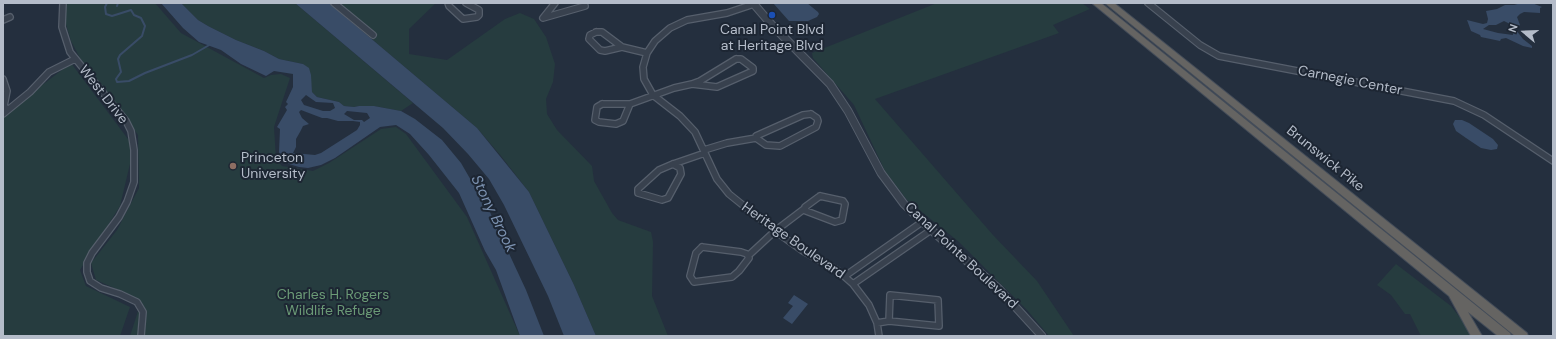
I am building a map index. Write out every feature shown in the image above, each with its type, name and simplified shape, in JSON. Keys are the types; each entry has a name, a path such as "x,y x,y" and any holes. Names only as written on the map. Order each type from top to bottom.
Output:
{"highway":[{"name":"Brunswick Pike","path":"1096,3 1506,336"},
{"name":"Brunswick Pike","path":"1109,3 1523,336"},
{"path":"1453,292 1477,336"}],"street":[{"name":"West Drive","path":"63,3 62,27 67,44 75,59 126,121 131,131 134,150 134,182 127,202 114,224 92,253 87,263 87,272 90,281 102,288 137,302 143,312 141,336"},
{"path":"334,3 373,35"},
{"path":"448,3 449,6 463,18 470,20 477,17 479,15 479,10 466,3"},
{"path":"555,3 543,18 585,6 584,3"},
{"name":"Heritage Boulevard","path":"753,3 727,13 698,17 678,24 662,34 655,41 644,59 643,73 647,86 653,95 687,123 695,132 717,179 729,194 775,231 803,251 845,276 853,284 869,305 877,324 879,336"},
{"name":"Canal Pointe Boulevard","path":"753,3 771,24 830,84 848,111 881,173 904,204 922,222 999,289 1042,336"},
{"name":"Carnegie Center","path":"1148,3 1200,45 1219,56 1454,101 1484,115 1553,161"},
{"path":"3,20 10,17"},
{"path":"622,47 605,51 600,50 589,37 596,32 602,32 622,47 647,53"},
{"path":"630,104 624,119 620,123 599,122 595,120 597,107 599,105 630,104 653,95 692,84 700,81 739,58 753,69 752,73 717,87 692,84"},
{"path":"3,80 7,90 4,106 5,112 30,92 49,72 75,59"},
{"path":"673,164 680,168 681,174 668,198 662,200 638,193 638,188 659,170 673,164 727,143 756,138 756,136 803,115 814,116 818,121 816,127 780,146 766,146 756,138"},
{"path":"748,255 726,249 699,248 696,253 690,276 691,280 697,282 732,277 739,271 749,258 748,255 775,231 804,209 815,198 820,196 840,200 844,204 843,217 838,222 804,209"},
{"path":"845,276 922,222"},
{"path":"853,284 931,230"},
{"path":"877,324 889,321 939,326 938,300 890,295 889,321"}],"green space":[{"name":"Charles H. Rogers Wildlife Refuge","path":"70,3 155,3 181,33 264,78 271,75 281,74 290,78 274,127 276,159 282,166 313,171 329,163 381,129 396,127 406,134 467,217 520,336 130,336 140,305 126,293 96,280 91,263 117,230 139,188 138,135 114,101 81,60 71,41 65,21 66,5"},
{"path":"181,3 295,3 413,103 401,111 374,106 344,106 339,102 317,97 312,92 311,84 303,64 279,59 208,26 198,20"},
{"path":"329,3 436,3 409,29 409,54 447,60 505,19 520,13 534,19 546,37 555,64 553,82 546,99 547,114 557,130 592,166 594,181 612,213 618,220 651,232 653,242 652,296 668,336 596,336 574,285 529,192 501,156 477,128"},
{"path":"937,3 1082,3 1090,9 1053,25 1059,33 875,99 993,235 1037,281 1074,336 1049,336 1027,310 959,242 907,200 885,171 854,105 813,58 812,53"},
{"path":"71,63 134,147 120,206 80,270 86,286 130,307 120,336 3,336 3,115"},
{"path":"1396,264 1451,306 1468,328 1471,336 1421,336 1410,314 1405,314 1391,295 1377,285"}],"water":[{"name":"Stony Brook","path":"161,3 181,3 198,20 236,40 264,51 279,59 303,64 309,68 312,92 317,97 339,102 344,106 374,106 401,111 415,119 442,140 461,163 472,182 483,194 526,290 544,336 520,336 496,270 485,251 459,193 410,134 396,125 380,127 335,158 321,165 308,168 289,164 282,159 279,152 280,129 277,127 287,110 285,107 288,104 286,102 293,87 293,74 274,71 266,76 241,64 221,50 199,42 183,28","holes":["306,95 316,102 333,103 335,108 330,111 323,111 304,105 301,100","301,110 322,118 338,121 360,122 360,125 357,130 321,153 315,155 293,153 296,147 296,139 303,126 309,124 302,118 299,112","347,111 367,113 370,118 364,122 362,120 354,120 344,114"]},
{"path":"295,3 329,3 477,128 529,192 574,285 596,336 564,336 548,296 504,205 489,179 468,154 443,128"},
{"path":"773,3 807,3 819,14 817,17 808,21 789,21"},
{"path":"1521,3 1532,3 1542,7 1540,8 1540,13 1524,12 1517,17 1520,25 1516,30 1523,39 1532,46 1532,48 1523,46 1506,38 1501,39 1500,41 1481,37 1480,35 1471,31 1467,20 1483,24 1487,23 1488,19 1486,11 1497,9 1505,5","holes":["1504,21 1512,25 1513,35 1483,29 1489,25 1496,25"]},
{"path":"1455,120 1462,120 1469,123 1493,139 1498,145 1497,149 1491,150 1481,148 1466,138 1456,131 1453,124"},
{"path":"794,295 808,304 792,324 783,318 793,306 788,303"}],"waterway":[{"path":"107,3 105,7 106,14 112,16 131,10 134,15 141,18 145,26 142,36 120,55 118,59 121,72 116,79 117,82 129,81 145,73 192,55 211,44"}],"place":[{"name":"Canal Point Blvd at Heritage Blvd","path":"772,15"},
{"name":"Princeton University","path":"233,166"}]}
